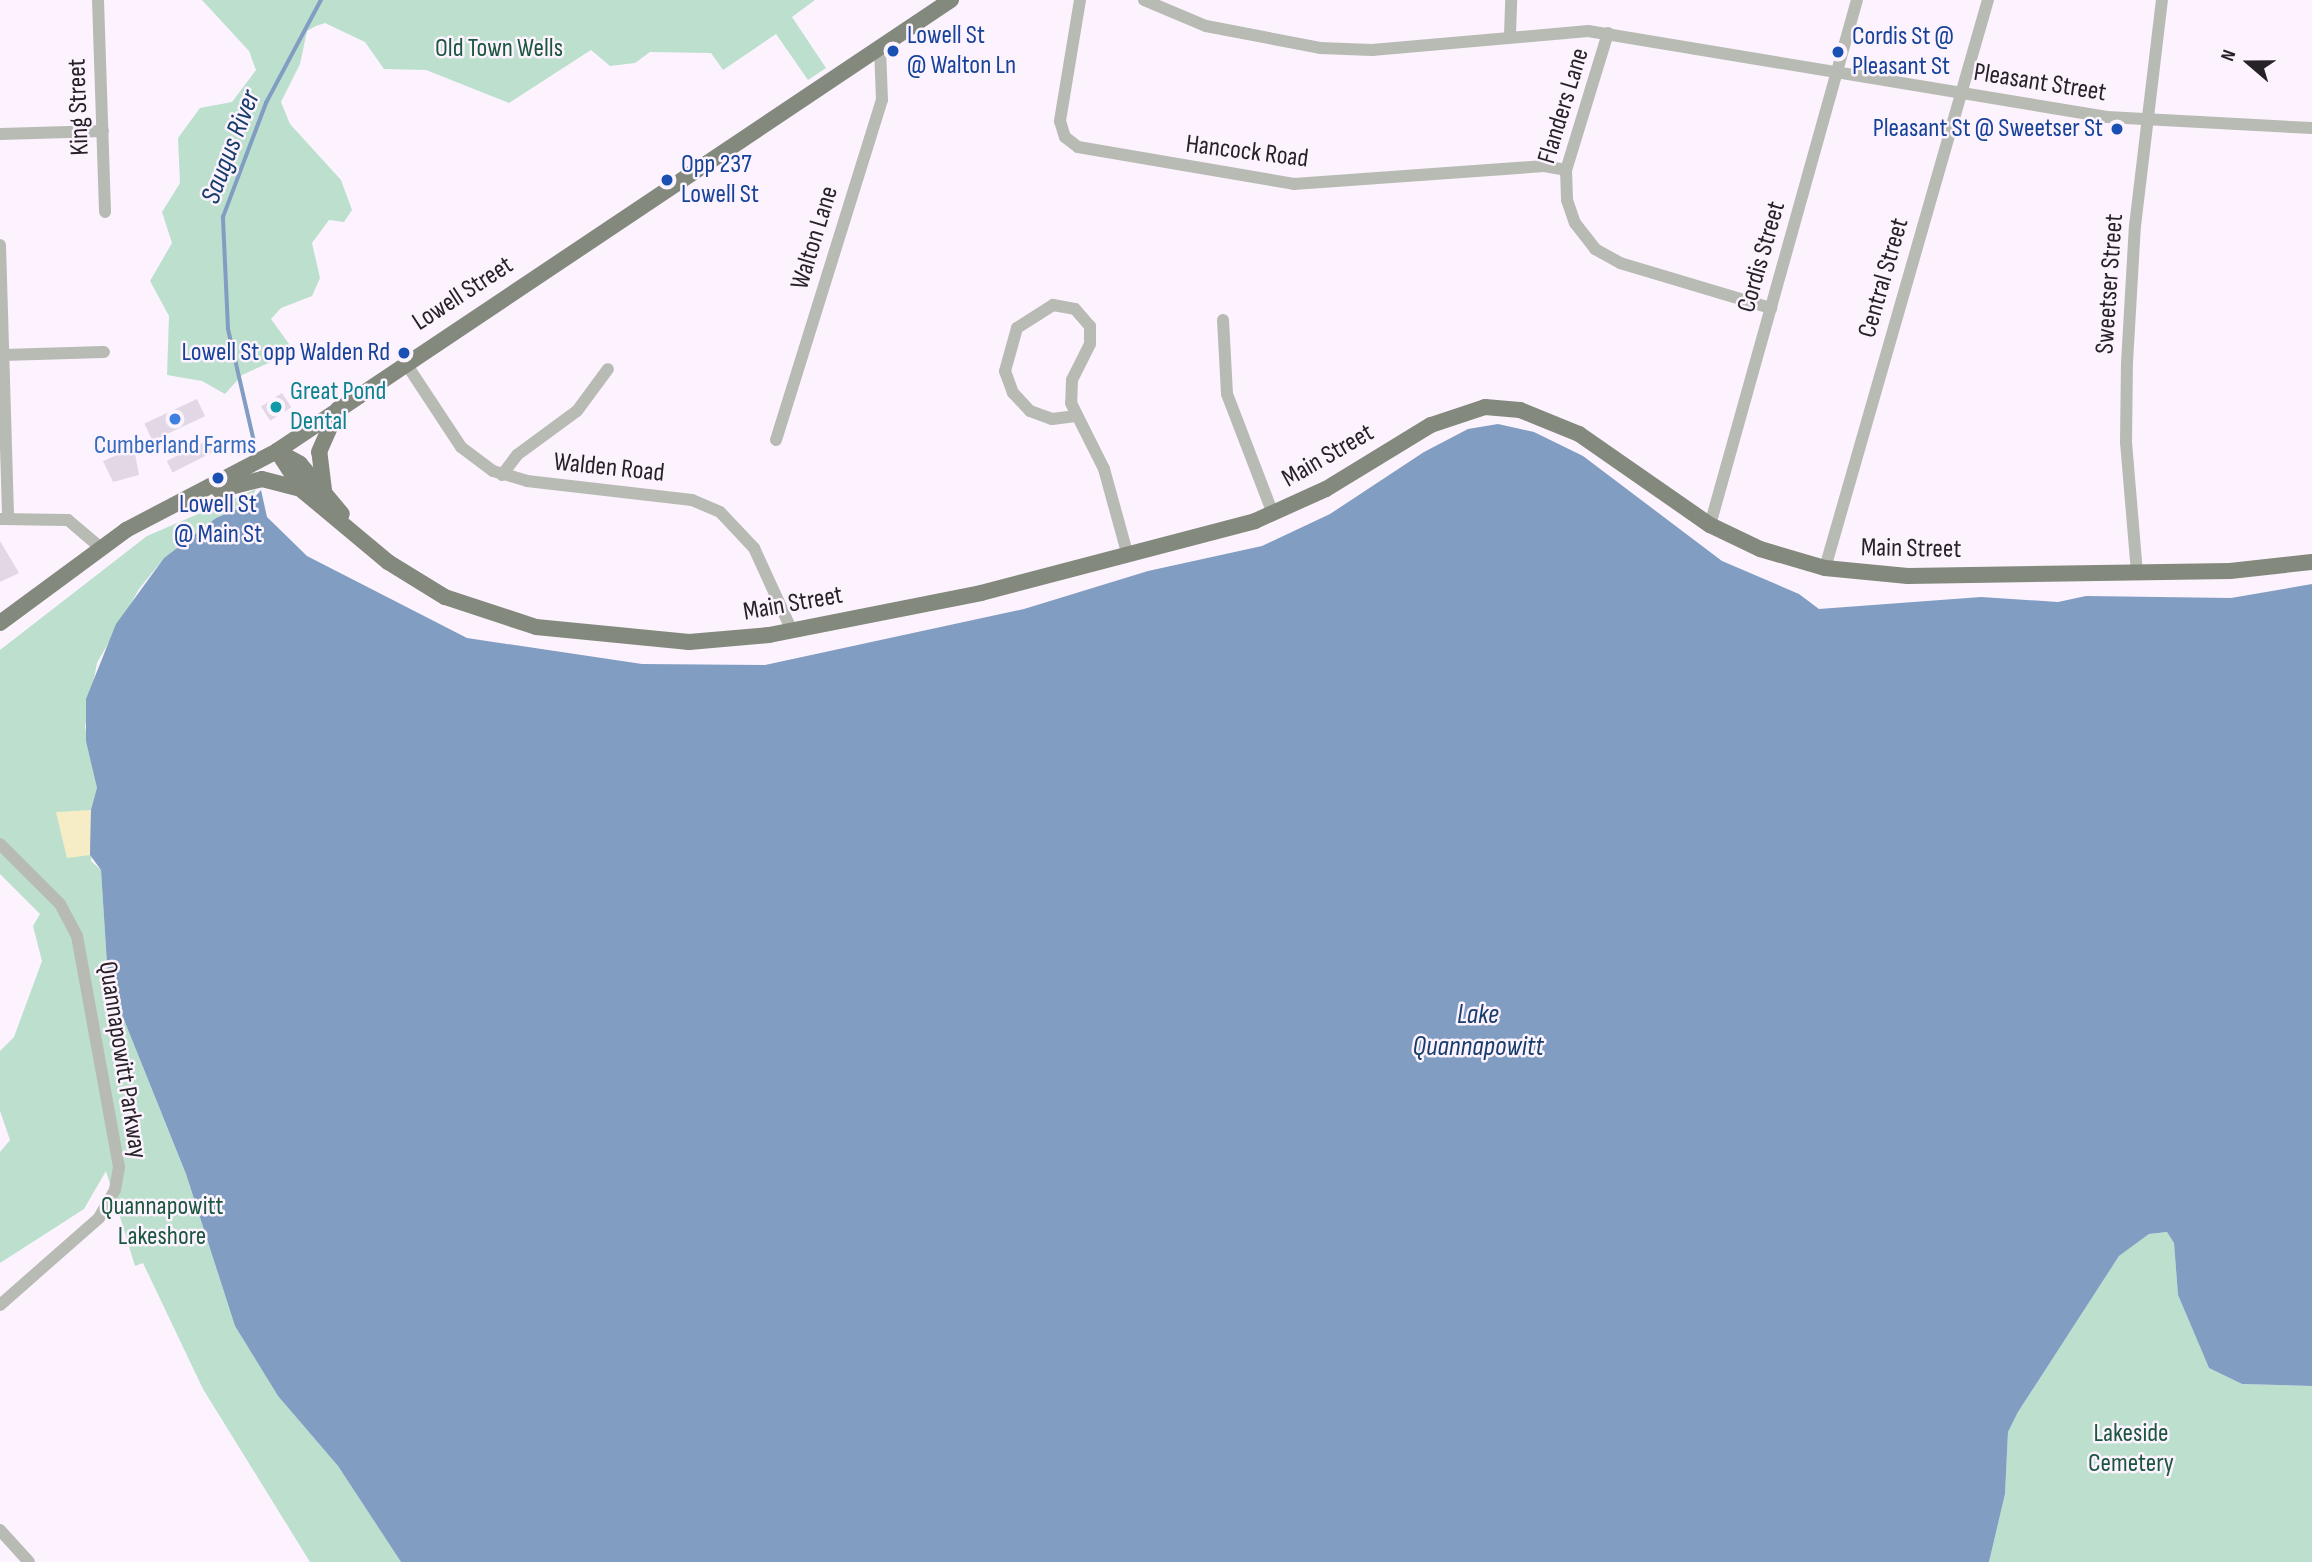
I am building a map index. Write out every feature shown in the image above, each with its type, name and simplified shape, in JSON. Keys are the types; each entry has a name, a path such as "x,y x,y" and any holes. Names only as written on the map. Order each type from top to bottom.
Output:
{"main road":[{"name":"Lowell Street","path":"0,623 101,548 176,503 277,451 341,404 951,0"},
{"path":"325,492 318,452 341,404"},
{"name":"Main Street","path":"277,451 303,491 431,590 521,624 689,642 792,631 981,593 1273,514 1326,489 1431,425 1492,407 1539,416 1592,441 1710,525 1768,552 1825,568 1886,576 2137,573 2312,562"},
{"name":"Main Street","path":"277,451 300,464 358,536"},
{"path":"176,503 262,479 303,491"}],"street":[{"name":"King Street","path":"99,0 105,212"},
{"name":"Hancock Road","path":"1080,0 1060,121 1065,137 1078,147 1294,184 1544,166 1566,170"},
{"name":"Pleasant Street","path":"1144,0 1206,26 1332,49 1391,49 1510,35 1608,33 1960,94 2148,123 2312,128"},
{"path":"1510,35 1511,0"},
{"name":"Cordis Street","path":"1710,525 1857,0"},
{"name":"Central Street","path":"1825,568 1988,0"},
{"name":"Sweetser Street","path":"2137,573 2126,406 2133,257 2162,0"},
{"name":"Flanders Lane","path":"1608,33 1566,170 1571,216 1602,254 1771,308"},
{"name":"Walton Lane","path":"776,440 882,100 880,48"},
{"path":"0,134 103,131"},
{"path":"0,245 4,519 68,520 101,548"},
{"path":"1076,416 1052,419 1035,414 1017,399 1005,371 1006,354 1017,328 1053,305 1076,309 1090,326 1090,344 1072,380 1076,416 1104,469 1128,555"},
{"path":"1223,320 1227,394 1273,514"},
{"path":"3,355 104,352"},
{"name":"Walden Road","path":"405,362 461,447 502,475 714,508 754,548 792,631"},
{"path":"502,475 517,455 577,411 608,369"},
{"name":"Quannapowitt Parkway","path":"0,844 60,904 77,936 119,1167 112,1198 99,1218 0,1306"},
{"path":"0,1530 29,1562"}],"green space":[{"name":"Old Town Wells","path":"202,0 815,0 792,17 826,68 808,80 776,34 723,70 711,53 650,52 635,63 610,66 591,50 509,103 426,70 384,69 365,42 325,23 316,26 307,31 300,64 281,102 290,124 341,180 352,210 344,222 329,220 312,243 320,278 312,296 281,308 271,319 289,344 282,357 242,375 225,394 202,381 167,375 169,316 150,281 172,243 162,212 180,183 178,138 200,108 232,102 256,70 249,51"},
{"name":"Quannapowitt Lakeshore","path":"256,489 249,504 216,518 164,558 139,589 97,663 85,727 97,788 91,861 101,870 108,980 186,1174 235,1326 278,1396 338,1466 401,1562 310,1562 203,1389 143,1263 135,1266 106,1171 84,1209 0,1263 0,1152 10,1140 0,1111 0,1051 14,1037 42,961 33,926 40,914 0,874 0,650 147,536"},
{"name":"Lakeside Cemetery","path":"2167,1232 2174,1243 2178,1295 2209,1368 2242,1384 2312,1386 2312,1562 1989,1562 2005,1494 2008,1432 2018,1412 2119,1256 2149,1234"}],"sand":[{"path":"91,810 90,855 67,858 56,812"}],"water":[{"name":"Lake Quannapowitt","path":"1498,424 1534,432 1583,456 1722,561 1799,594 1819,609 1981,597 2058,602 2086,596 2231,598 2312,584 2312,1386 2242,1384 2209,1368 2178,1295 2174,1243 2167,1232 2149,1234 2119,1256 2018,1412 2008,1432 2005,1494 1989,1562 401,1562 338,1466 278,1396 235,1326 186,1174 108,980 101,870 90,855 91,810 97,788 86,741 86,699 116,624 164,558 216,518 249,504 261,490 267,517 307,556 467,638 642,664 765,665 1024,609 1148,571 1262,546 1330,514 1424,452 1468,429"}],"building":[{"name":"Great Pond Dental","path":"282,393 291,407 270,421 261,407"},
{"name":"Cumberland Farms","path":"197,399 205,416 152,441 144,424"},
{"path":"132,438 139,475 113,482 103,461 124,452 120,444"},
{"path":"206,441 212,453 173,473 167,461"},
{"path":"0,541 19,573 0,582"}],"waterway":[{"name":"Saugus River","path":"254,442 228,329 223,217 266,103 321,0"}],"place":[{"name":"Lowell St @ Walton Ln","path":"893,51"},
{"name":"Cordis St @ Pleasant St","path":"1838,52"},
{"name":"Pleasant St @ Sweetser St","path":"2117,129"},
{"name":"Opp 237 Lowell St","path":"667,180"},
{"name":"Lowell St opp Walden Rd","path":"404,353"},
{"name":"Great Pond Dental","path":"276,407"},
{"name":"Cumberland Farms","path":"175,419"},
{"name":"Lowell St @ Main St","path":"218,478"}]}
